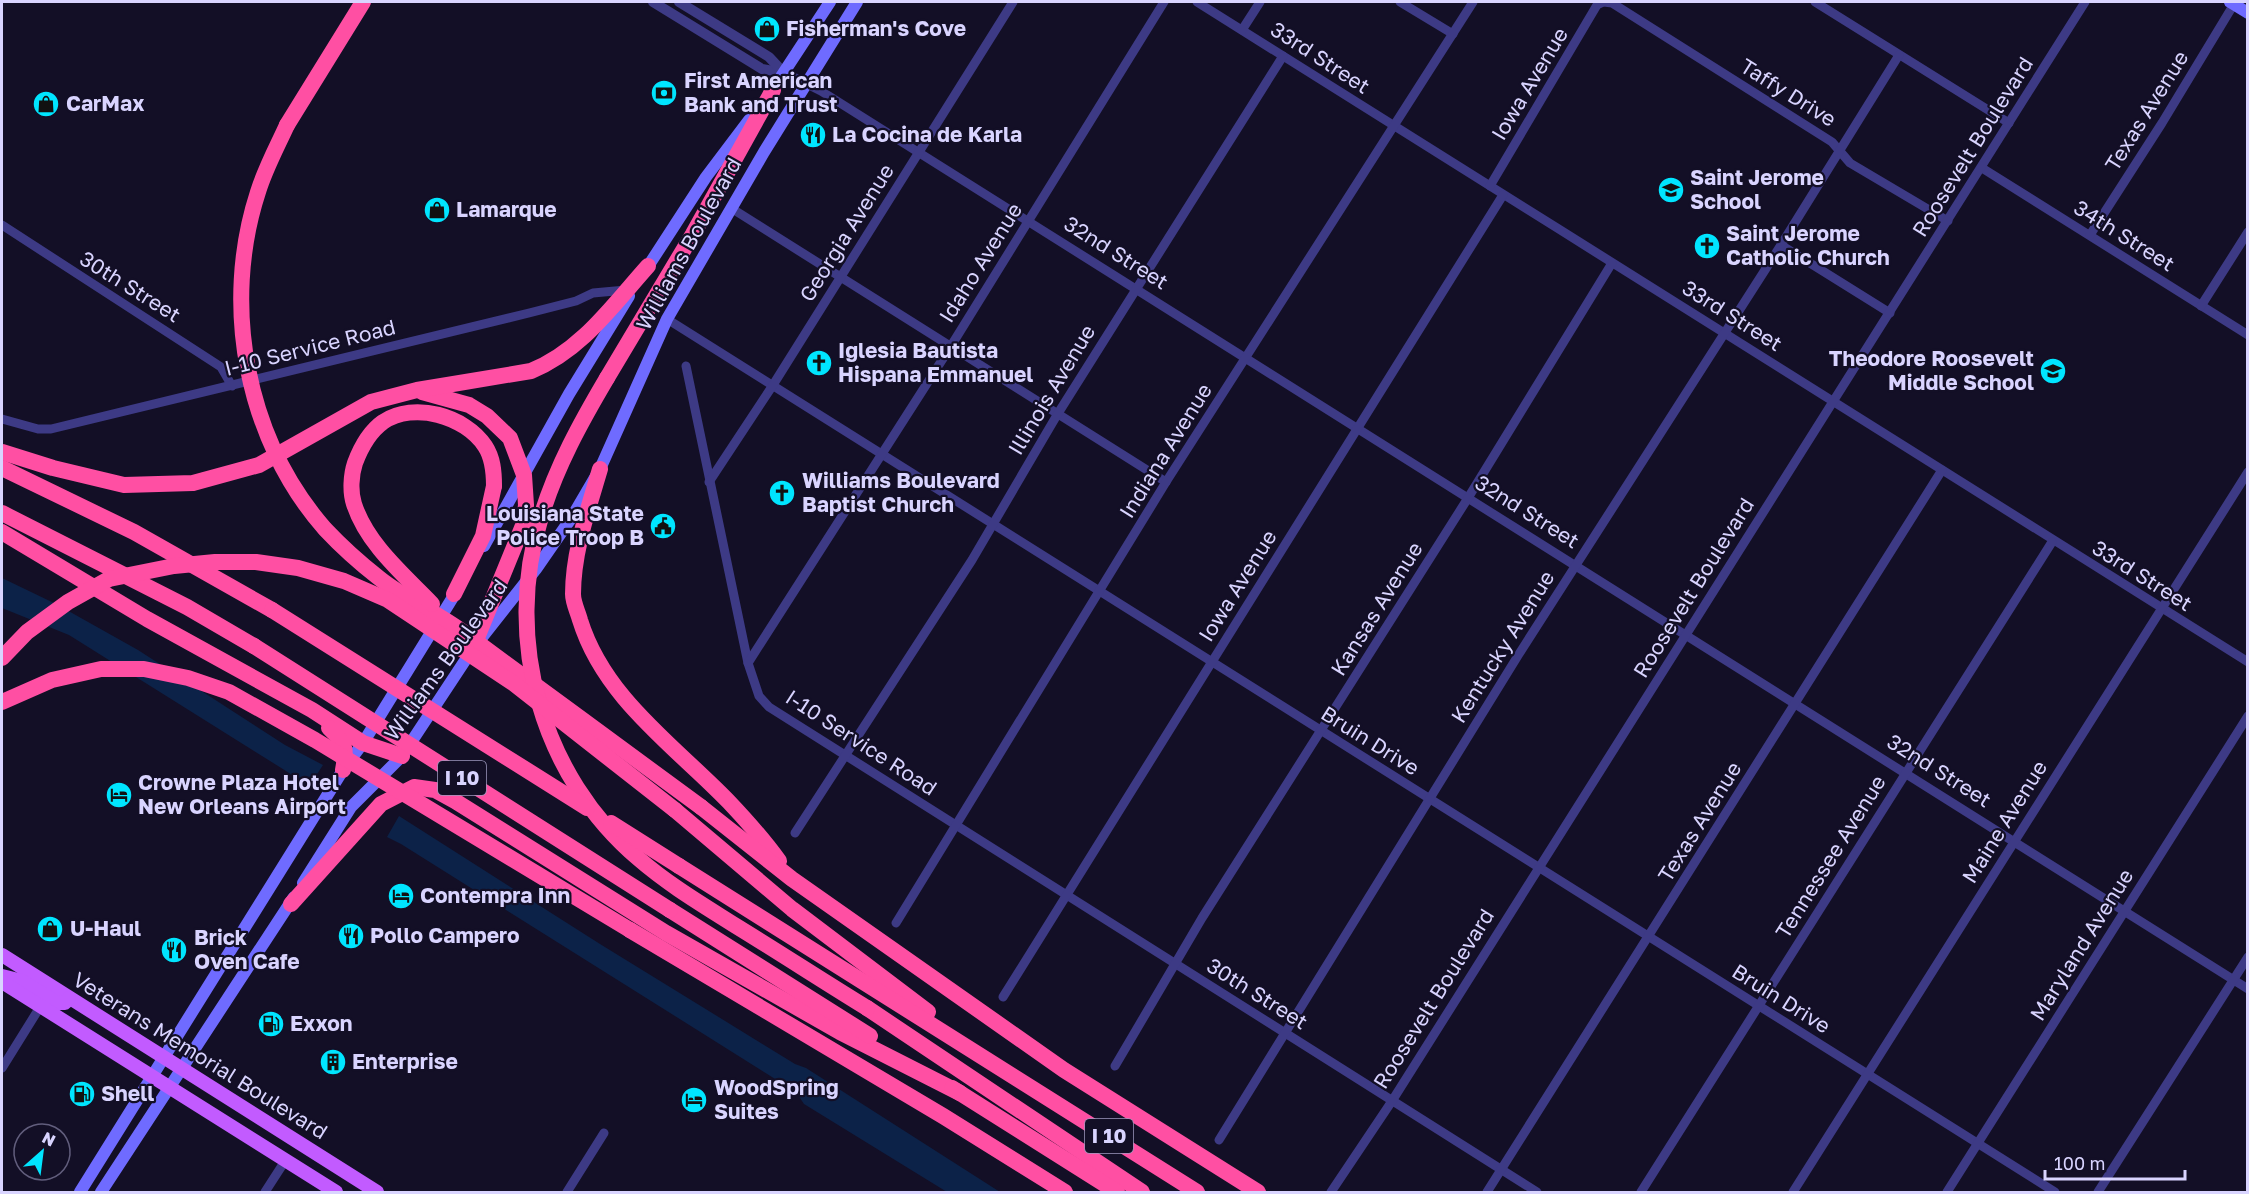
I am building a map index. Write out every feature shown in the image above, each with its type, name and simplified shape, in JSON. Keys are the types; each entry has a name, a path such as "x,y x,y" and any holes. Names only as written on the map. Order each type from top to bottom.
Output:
{"highway":[{"path":"363,2 287,125 258,191 248,232 241,281 244,348 257,406 274,451 295,488 326,530 380,579 452,624 701,807 792,879 1064,1070 1258,1192"},
{"path":"773,90 693,234 574,436 550,488 532,551 526,600 527,640 533,684 546,725 567,772 586,802 608,829 638,858 674,886 867,1008 1142,1192"},
{"path":"2,452 53,468 124,485 193,483 259,465 370,402 417,390 531,371 547,365 578,343 648,266"},
{"path":"417,390 469,405 487,416 510,438 524,475 526,505 524,523 472,650"},
{"path":"452,624 378,546 362,523 353,502 351,485 359,453 368,436 386,421 423,412 438,414 460,423 485,446 491,460 494,486 483,536 454,594"},
{"name":"I 10","path":"2,468 134,532 272,610 1197,1192"},
{"path":"600,469 584,526 574,579 573,597 586,637 613,686 666,742 728,801 766,844 792,879"},
{"name":"I 10","path":"2,513 187,606 254,646 1117,1192"},
{"path":"2,532 147,619 312,710 363,743 402,756"},
{"path":"2,658 27,632 51,614 109,579 174,566 214,562 256,562 298,568 344,581 388,600 513,683 675,810 792,909 1020,1080"},
{"path":"2,702 52,680 101,669 144,669 188,678 229,692 943,1116 1065,1192"},
{"path":"312,710 342,740 346,752 343,770"},
{"path":"291,904 381,804 414,787 435,790 666,933 840,1032 960,1093"}],"main road":[{"name":"Williams Boulevard","path":"80,1192 343,770 363,743 497,524 569,394 648,266 706,177 773,90 830,2"},
{"name":"Williams Boulevard","path":"101,1192 291,904 351,807 402,756 472,650 572,517 600,469 667,319 805,83 857,2"},
{"path":"2232,3 2247,12"},
{"name":"Veterans Memorial Boulevard","path":"2,955 377,1192"},
{"path":"2,976 22,981 57,1003 65,1003 69,998"},
{"name":"Veterans Memorial Boulevard","path":"2,982 336,1192"},
{"path":"309,1176 318,1168 338,1168"}],"street":[{"name":"32nd Street","path":"653,2 762,69 784,73 805,83 1029,221 2247,989"},
{"name":"32nd Street","path":"679,2 769,57 784,73"},
{"name":"Georgia Avenue","path":"709,482 773,385 1013,2"},
{"name":"Idaho Avenue","path":"747,663 951,346 1164,2"},
{"name":"33rd Street","path":"1197,2 1942,470 2052,542 2247,662"},
{"path":"1242,30 1260,2"},
{"path":"1400,2 1453,34"},
{"name":"Indiana Avenue","path":"896,923 1166,482 1473,2"},
{"name":"Taffy Drive","path":"1604,2 1612,3 1832,142 1850,163 1948,221"},
{"name":"Iowa Avenue","path":"1491,186 1598,5 1604,2"},
{"path":"1815,2 2009,123"},
{"name":"Roosevelt Boulevard","path":"1331,1192 1392,1101 2085,2"},
{"name":"Texas Avenue","path":"2090,236 2162,123 2232,3"},
{"name":"Kentucky Avenue","path":"1219,1140 1575,566 1781,245 1899,55"},
{"name":"Illinois Avenue","path":"795,833 993,524 1057,415 1283,56"},
{"name":"34th Street","path":"1982,168 2247,335"},
{"name":"Iowa Avenue","path":"1003,997 1503,195"},
{"path":"731,208 1166,482"},
{"name":"30th Street","path":"2,225 221,367 232,386"},
{"path":"2201,306 2247,232"},
{"path":"1781,245 1890,313"},
{"name":"Kansas Avenue","path":"1116,1066 1176,964 1468,498 1612,262"},
{"name":"I-10 Service Road","path":"2,419 38,429 51,429 530,313 576,301 593,293 627,290"},
{"name":"Bruin Drive","path":"667,319 2055,1192"},
{"name":"I-10 Service Road","path":"686,366 747,663 759,696 770,706 844,755 957,826"},
{"name":"Texas Avenue","path":"1487,1192 1650,937 1942,470"},
{"name":"Maine Avenue","path":"1793,1192 2247,472"},
{"name":"Tennessee Avenue","path":"1641,1192 2052,542"},
{"name":"Maryland Avenue","path":"1947,1192 2247,716"},
{"name":"30th Street","path":"957,826 1537,1192"},
{"path":"2098,1192 2247,957"},
{"path":"2,1068 40,1007"},
{"path":"567,1192 604,1134"},
{"path":"265,1192 285,1161"}],"water":[{"path":"2,578 56,604 138,650 285,745 323,765 306,791 297,779 286,771 69,635 2,608"},
{"path":"399,816 600,944 795,1064 806,1068 1000,1192 947,1192 804,1104 796,1092 387,837"}],"place":[{"name":"Fisherman's Cove","path":"767,29"},
{"name":"First American Bank and Trust","path":"664,93"},
{"name":"CarMax","path":"46,104"},
{"name":"La Cocina de Karla","path":"813,135"},
{"name":"Saint Jerome School","path":"1671,190"},
{"name":"Lamarque","path":"437,210"},
{"name":"Saint Jerome Catholic Church","path":"1707,246"},
{"name":"Iglesia Bautista Hispana Emmanuel","path":"819,363"},
{"name":"Theodore Roosevelt Middle School","path":"2053,371"},
{"name":"Williams Boulevard Baptist Church","path":"782,493"},
{"name":"Louisiana State Police Troop B","path":"663,526"},
{"name":"Crowne Plaza Hotel New Orleans Airport","path":"119,795"},
{"name":"Contempra Inn","path":"401,896"},
{"name":"U-Haul","path":"50,929"},
{"name":"Pollo Campero","path":"351,936"},
{"name":"Brick Oven Cafe","path":"174,950"},
{"name":"Exxon","path":"271,1024"},
{"name":"Enterprise","path":"333,1062"},
{"name":"Shell","path":"82,1094"},
{"name":"WoodSpring Suites","path":"694,1100"}]}
